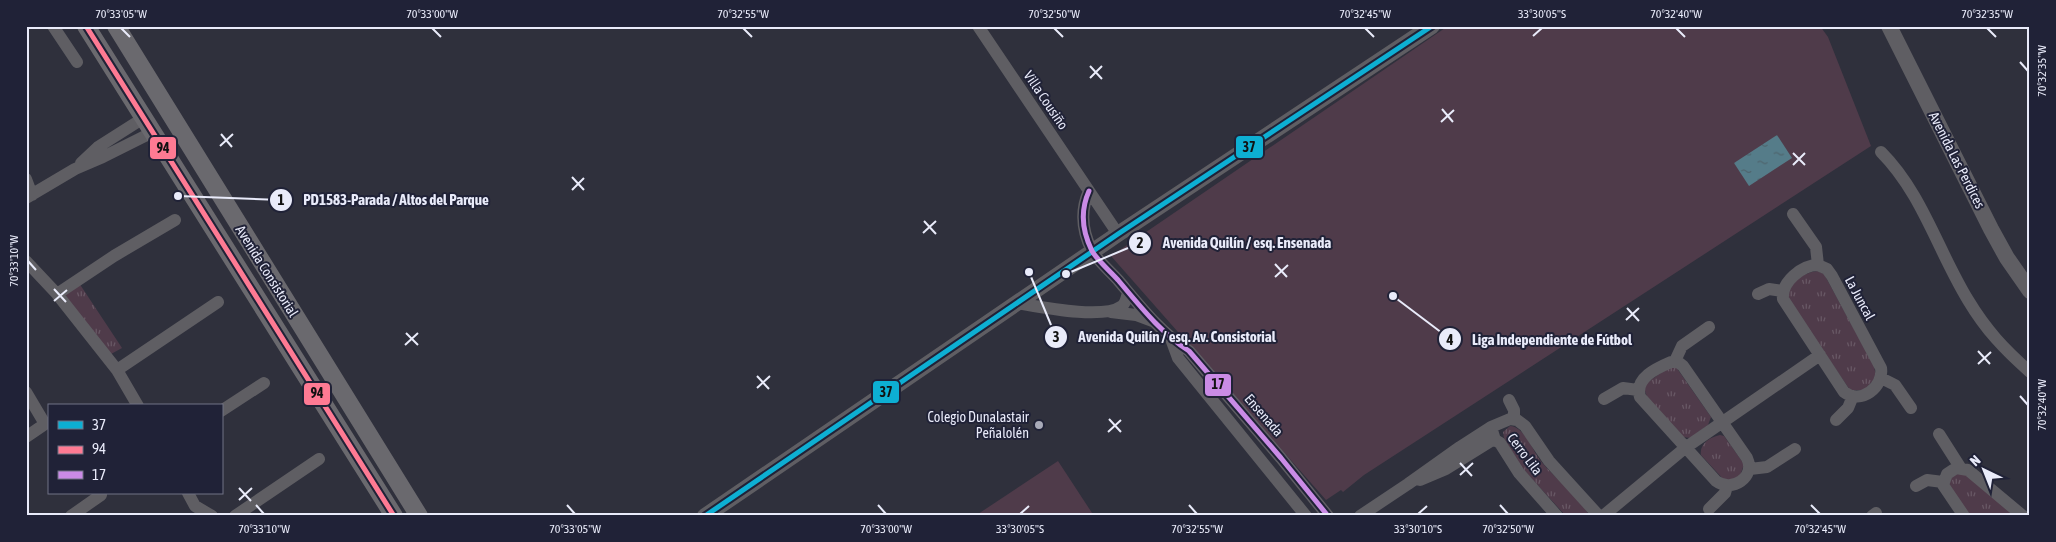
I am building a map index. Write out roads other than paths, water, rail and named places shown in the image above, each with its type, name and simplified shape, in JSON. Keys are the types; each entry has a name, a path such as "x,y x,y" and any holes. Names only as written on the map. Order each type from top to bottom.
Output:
{"main road":[{"name":"Avenida Consistorial","path":"86,26 147,126 394,516"},
{"name":"Avenida Consistorial","path":"116,26 419,516"},
{"path":"310,383 323,383 329,372"},
{"path":"345,439 353,431 364,429"}],"street":[{"path":"53,26 77,62"},
{"name":"Villa Cousiño","path":"978,26 1118,234"},
{"path":"705,516 1092,251 1432,26"},
{"name":"Avenida Las Perdices","path":"1889,26 1991,229 2007,258 2030,291"},
{"path":"26,179 29,196 75,169 98,147 147,126"},
{"path":"1880,152 1895,166 1912,191 1956,279 1982,322 1998,343 2030,372"},
{"path":"1089,191 1083,204 1082,218 1092,251"},
{"path":"1793,214 1816,247 1818,266 1810,266 1791,278 1783,291 1786,304 1842,388 1853,396 1863,396 1872,390 1881,378 1895,385 1911,408"},
{"path":"57,294 114,256 175,220"},
{"name":"Ensenada","path":"1092,251 1154,322 1171,339 1189,351 1282,458 1328,516"},
{"path":"26,261 57,294 117,370 137,404"},
{"name":"La Juncal","path":"1818,266 1826,269 1832,276 1881,368 1881,378"},
{"path":"1758,294 1769,289 1783,291"},
{"path":"1110,312 1124,303 1128,292"},
{"path":"117,370 218,302"},
{"name":"Ensenada","path":"1018,303 1072,312 1110,312 1136,315 1154,322"},
{"path":"1675,361 1682,346 1709,327"},
{"name":"Ensenada","path":"1171,339 1178,358 1306,516"},
{"path":"1603,516 1685,448 1820,355"},
{"path":"1675,361 1683,366 1747,458 1750,469 1747,476 1737,484 1727,486 1716,481 1643,401 1638,390 1643,379 1668,363 1675,361"},
{"path":"222,410 264,383"},
{"path":"1604,399 1623,388 1638,390"},
{"path":"26,392 45,424 26,437"},
{"path":"1836,420 1848,408 1853,396"},
{"name":"Cerro Lila","path":"1509,400 1514,410 1514,419"},
{"name":"Cerro Lila","path":"1557,516 1519,473 1500,444 1495,440 1491,427 1505,420 1514,419 1525,426 1549,461 1599,516"},
{"path":"1454,457 1491,427"},
{"path":"1939,434 1960,467 1968,470 2023,516"},
{"path":"1360,516 1408,484 1454,457 1495,440"},
{"path":"1750,469 1767,468 1795,449"},
{"path":"1268,468 1282,458"},
{"path":"235,516 319,459"},
{"path":"1960,467 1949,471 1943,482 1945,489 1964,516"},
{"path":"1916,486 1927,480 1943,482"},
{"path":"1709,509 1725,493 1727,486"},
{"path":"189,494 195,506 212,516"},
{"path":"71,516 101,495"}],"water":[{"path":"1777,135 1792,158 1749,186 1734,163"}],"place":[{"name":"PD1583-Parada / Altos del Parque","path":"178,196"},
{"name":"Avenida Quilín / esq. Av. Consistorial","path":"1029,272"},
{"name":"Avenida Quilín / esq. Ensenada","path":"1066,274"},
{"name":"Liga Independiente de Fútbol","path":"1393,296"},
{"name":"Colegio Dunalastair Peñalolén","path":"1039,425"}]}
